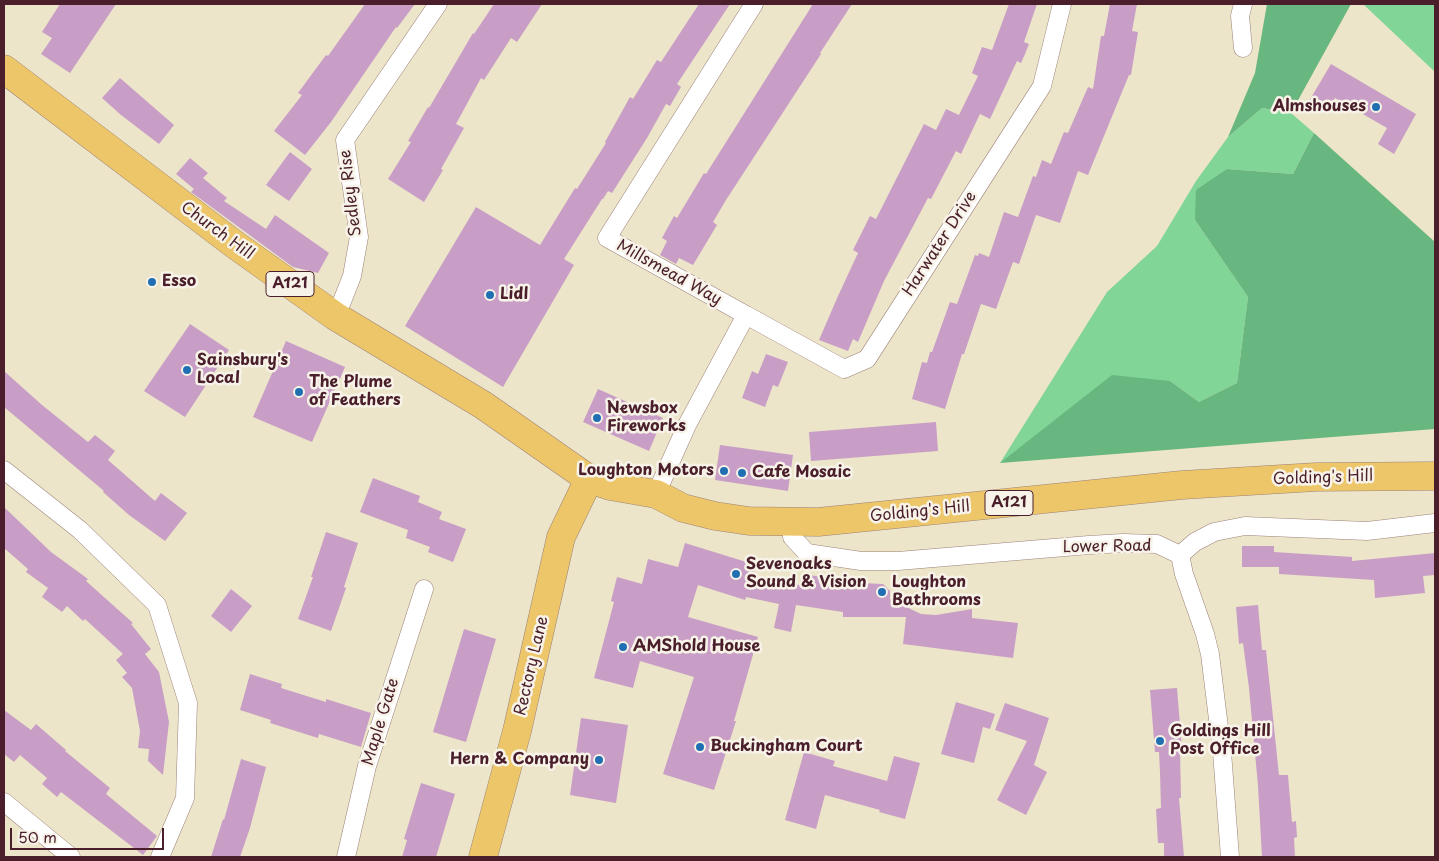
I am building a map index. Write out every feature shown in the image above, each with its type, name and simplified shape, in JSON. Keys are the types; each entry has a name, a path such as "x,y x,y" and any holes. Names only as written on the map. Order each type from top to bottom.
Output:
{"main road":[{"name":"Church Hill","path":"4,69 198,217 334,316 483,405 589,479"},
{"name":"Golding's Hill","path":"589,479 610,486 656,494 682,508 715,516 749,521 818,522 1182,485 1316,477 1435,476"},
{"name":"Rectory Lane","path":"483,857 517,731 561,536 589,479"}],"street":[{"name":"Sedley Rise","path":"334,316 352,276 358,237 345,140 438,4"},
{"name":"Millsmead Way","path":"746,315 606,238 754,4"},
{"name":"Harwater Drive","path":"746,315 844,369 867,359 1042,86 1062,4"},
{"path":"1243,4 1240,16 1243,48"},
{"path":"656,494 687,425 746,315"},
{"path":"4,470 80,530 157,605 188,703 185,798 160,857"},
{"name":"Lower Road","path":"792,522 792,537 807,552 861,561 898,561 1088,545 1123,544 1157,544 1180,555"},
{"path":"1230,857 1221,743 1210,654 1184,574 1180,555 1195,542 1214,532 1245,526 1367,531 1435,523"},
{"name":"Maple Gate","path":"346,857 367,766 424,589"},
{"path":"4,802 71,857"}],"green space":[{"path":"1267,4 1351,4 1291,113 1262,108 1228,137 1255,73"},
{"path":"1363,4 1435,4 1435,72"},
{"path":"1262,108 1291,113 1314,133 1293,174 1227,169 1195,220 1248,297 1237,383 1199,402 1170,381 1000,463 1107,292 1157,246 1196,181 1228,137"},
{"path":"1314,133 1435,242 1435,429 1000,463 1112,375 1170,381 1199,402 1237,383 1248,297 1195,220 1196,190 1227,169 1293,174"}],"building":[{"path":"60,4 116,4 70,73 41,54 52,38 42,32"},
{"path":"365,4 415,4 396,27 331,122 305,155 274,131 302,95 298,93 326,55 328,56"},
{"path":"494,4 542,4 517,42 511,38 484,80 481,78 456,124 464,128 424,202 388,179 411,142 408,141 428,107 473,33"},
{"name":"Lidl","path":"699,4 730,4 677,84 681,87 670,106 666,104 612,193 608,191 602,199 564,259 574,265 503,387 405,326 476,207 540,245 575,188 577,189 606,143 630,97 633,99 657,60 661,62"},
{"path":"813,4 852,4 726,200 713,222 717,225 693,265 679,258 676,264 660,255 667,241 662,238 674,216 677,218 704,173 706,174"},
{"path":"1009,4 1037,4 1024,42 1029,44 1025,54 1021,63 1017,61 990,119 980,114 961,154 956,151 931,199 928,198 884,281 858,342 853,339 848,351 819,340 858,253 853,250 870,216 876,219 924,124 936,130 946,109 959,115 978,76 972,73 982,47 992,50"},
{"path":"1110,4 1137,4 1132,31 1138,32 1131,75 1129,75 1088,175 1078,171 1060,223 1036,215 1019,264 1013,262 996,309 981,304 964,354 962,354 945,409 912,399 922,362 927,363 950,302 957,304 975,255 978,256 979,253 989,257 1004,212 1018,217 1033,176 1036,177 1042,160 1051,164 1064,132 1068,133 1088,87 1093,89 1101,36 1104,36"},
{"name":"Almshouses","path":"1331,64 1416,114 1394,154 1378,144 1387,128 1335,98 1326,112 1309,101"},
{"path":"120,78 174,125 159,144 102,98"},
{"path":"290,152 312,169 289,201 266,185"},
{"path":"190,158 208,173 203,178 227,198 224,201 266,229 275,215 329,253 318,273 293,267 191,192 194,189 176,174"},
{"name":"Sainsbury's Local","path":"190,324 229,350 185,417 144,391"},
{"name":"The Plume of Feathers","path":"286,341 345,367 312,442 253,417"},
{"path":"766,354 788,362 778,387 773,385 765,407 742,398 752,371 758,374"},
{"path":"4,371 88,442 95,435 115,451 108,460 155,501 161,493 187,513 165,541 129,515 104,491 4,407"},
{"path":"598,389 663,418 649,451 583,422"},
{"path":"936,422 938,451 811,461 809,432"},
{"path":"720,445 793,455 788,491 715,480"},
{"path":"373,478 420,496 418,502 442,512 439,519 466,529 453,562 428,552 430,547 406,538 408,530 360,512"},
{"path":"4,507 51,552 88,579 86,581 133,623 131,624 151,649 145,654 159,672 169,722 163,775 148,761 149,749 138,748 140,731 132,688 122,677 127,673 116,660 123,654 85,619 83,621 67,606 62,612 42,597 48,588 26,572 28,569 4,548"},
{"path":"326,532 358,543 344,587 346,588 331,631 298,619"},
{"path":"685,543 756,565 753,576 800,585 802,574 843,580 842,582 883,584 890,591 890,599 921,614 936,615 972,609 972,618 1018,623 1013,658 903,644 906,617 843,617 843,612 796,605 791,632 774,628 779,604 746,597 745,600 698,585 688,617 758,637 734,721 736,721 714,790 663,774 694,677 640,661 633,688 594,678 614,602 611,601 617,577 642,584 648,559 678,567"},
{"path":"1242,546 1274,546 1274,552 1352,557 1352,561 1435,553 1435,575 1423,576 1425,593 1375,598 1374,580 1279,574 1279,567 1242,567"},
{"path":"231,589 252,606 231,632 211,616"},
{"path":"1258,605 1262,650 1266,650 1279,775 1288,775 1292,822 1296,821 1297,837 1294,838 1295,857 1262,857 1249,688 1243,643 1239,644 1236,607"},
{"path":"464,629 496,639 466,742 433,732"},
{"path":"250,674 282,684 281,688 371,713 361,747 319,734 318,738 270,723 271,720 240,710"},
{"path":"1177,688 1182,750 1180,751 1181,798 1179,798 1184,857 1164,857 1164,843 1158,843 1156,809 1161,808 1159,752 1155,752 1150,690"},
{"path":"956,702 995,714 990,729 983,727 974,763 941,754"},
{"path":"1005,703 1049,718 1034,765 1047,772 1026,815 997,800 1027,741 995,730"},
{"path":"4,710 31,730 36,724 110,788 106,794 157,836 143,855 61,792 57,797 42,784 47,778 20,755 14,762 4,754"},
{"name":"Hern & Company","path":"581,718 628,725 616,803 570,795"},
{"path":"804,752 835,761 833,766 887,781 894,756 920,763 905,819 825,795 816,829 785,820"},
{"path":"241,759 266,767 250,828 240,857 211,857 224,820"},
{"path":"421,783 455,794 436,857 402,857 407,840 404,839"}],"place":[{"name":"Almshouses","path":"1376,107"},
{"name":"Esso","path":"152,282"},
{"name":"Lidl","path":"490,295"},
{"name":"Sainsbury's Local","path":"187,370"},
{"name":"The Plume of Feathers","path":"299,392"},
{"name":"Newsbox Fireworks","path":"597,418"},
{"name":"Loughton Motors","path":"724,471"},
{"name":"Cafe Mosaic","path":"742,473"},
{"name":"Sevenoaks Sound & Vision","path":"736,574"},
{"name":"Loughton Bathrooms","path":"882,592"},
{"name":"AMShold House","path":"623,647"},
{"name":"Goldings Hill Post Office","path":"1160,741"},
{"name":"Buckingham Court","path":"700,747"},
{"name":"Hern & Company","path":"599,760"}]}
